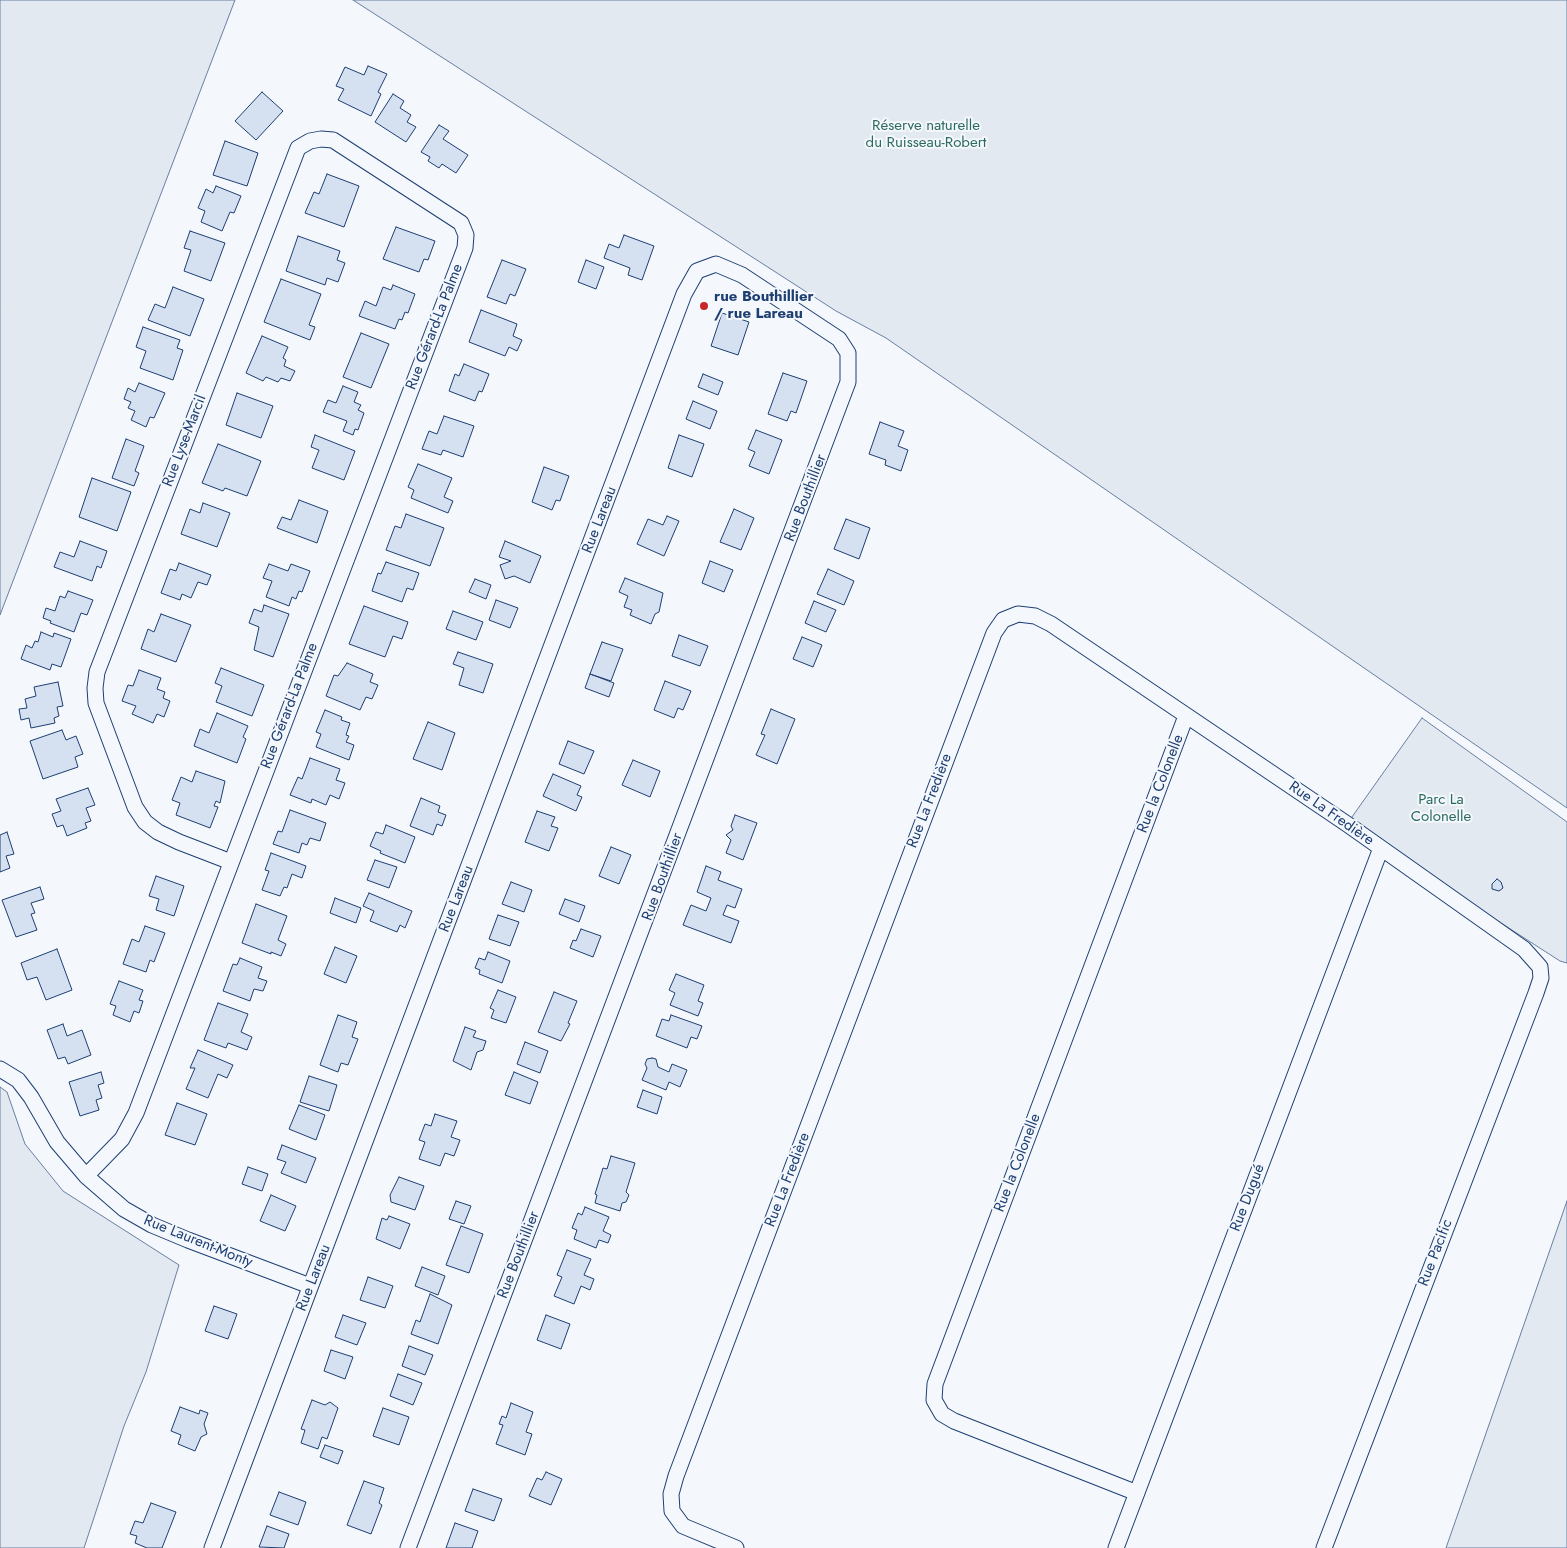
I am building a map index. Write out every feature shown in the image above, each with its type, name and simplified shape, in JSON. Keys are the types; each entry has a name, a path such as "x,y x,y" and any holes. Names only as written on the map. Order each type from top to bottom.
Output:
{"street":[{"name":"Rue Lyse-Marcil","path":"231,862 158,832 145,822 134,807 96,703 97,672 298,148 310,141 321,139 334,140 460,223"},
{"name":"Rue Gérard-La Palme","path":"86,1176 122,1139 136,1113 465,248 466,235 460,223"},
{"name":"Rue Lareau","path":"212,1548 684,294 697,271 716,264"},
{"name":"Rue Bouthillier","path":"408,1548 848,382 848,353 839,339 742,275 716,264"},
{"name":"Rue La Fredière","path":"736,1548 683,1526 672,1511 671,1494 673,1485 994,632 1003,620 1018,614 1035,616 1051,624 1381,848 1534,958"},
{"name":"Rue la Colonelle","path":"1137,1493 954,1421 942,1414 934,1400 935,1384 1186,716"},
{"name":"Rue Dugué","path":"1116,1548 1381,848"},
{"name":"Rue Pacific","path":"1324,1548 1536,993 1541,972 1534,958"},
{"name":"Rue Laurent-Monty","path":"0,1069 18,1080 31,1097 58,1142 86,1176 124,1209 152,1225 310,1286"}],"green space":[{"path":"0,0 235,0 0,615"},
{"name":"Réserve naturelle du Ruisseau-Robert","path":"353,0 1567,0 1567,808 886,338 836,311"},
{"name":"Parc La Colonelle","path":"1422,718 1567,822 1567,963 1560,961 1347,824"},
{"path":"0,1087 7,1092 25,1144 63,1191 179,1265 146,1372 124,1426 84,1548 0,1548"},
{"path":"1567,1201 1567,1548 1446,1548"}],"building":[{"path":"368,66 387,74 378,92 381,94 371,116 338,100 344,89 336,86 345,67 364,75"},
{"path":"262,92 283,111 256,140 235,121"},
{"path":"393,94 404,101 400,108 411,115 407,122 416,127 406,142 375,122"},
{"path":"439,125 449,131 443,139 468,155 456,173 442,164 439,168 428,161 430,157 421,152"},
{"path":"225,141 258,153 247,186 213,175"},
{"path":"327,174 359,186 344,227 305,213 314,192 319,194"},
{"path":"216,186 241,196 234,213 230,212 222,231 201,222 205,211 198,208 206,189 213,193"},
{"path":"396,227 435,241 428,260 424,259 419,272 383,259"},
{"path":"190,231 225,243 211,281 184,271 191,250 184,248"},
{"path":"624,235 654,246 642,280 628,275 630,268 604,258 609,244 619,248"},
{"path":"298,236 340,251 337,260 345,263 338,282 327,278 325,285 286,271"},
{"path":"502,260 526,269 515,296 510,294 506,304 487,297"},
{"path":"586,260 604,267 596,289 578,282"},
{"path":"281,279 321,294 309,325 315,327 310,340 264,322"},
{"path":"393,285 415,294 408,313 405,312 402,320 399,319 395,329 359,316 365,301 376,306 383,287 391,290"},
{"path":"173,287 204,299 190,336 148,320 155,304 165,308"},
{"path":"481,310 517,324 513,336 522,340 517,351 509,347 505,356 469,342"},
{"path":"722,313 749,322 738,355 711,346"},
{"path":"143,327 180,340 177,348 183,350 173,380 140,368 146,351 136,347"},
{"path":"361,333 389,344 371,388 343,377"},
{"path":"262,336 288,347 283,358 286,360 284,366 295,371 290,381 281,378 278,382 266,377 263,381 246,373"},
{"path":"464,364 489,374 482,392 479,391 475,401 449,391 455,374 459,376"},
{"path":"783,373 807,381 796,413 791,411 787,421 768,414"},
{"path":"703,374 723,382 718,395 698,387"},
{"path":"139,383 165,393 154,418 150,417 146,427 131,420 135,411 128,408 131,402 124,399 128,388 135,392"},
{"path":"343,386 358,392 354,402 361,405 358,410 364,413 358,430 355,429 353,435 343,431 347,421 323,412 328,400 336,403"},
{"path":"237,393 273,406 261,438 226,425"},
{"path":"693,401 717,411 710,429 686,419"},
{"path":"444,416 474,426 463,457 443,450 441,455 422,449 429,431 437,434"},
{"path":"880,422 904,431 898,446 908,450 901,471 885,465 886,460 869,454"},
{"path":"756,430 782,440 769,474 749,466 755,452 748,449"},
{"path":"315,435 355,451 344,480 312,468 319,450 311,447"},
{"path":"679,435 704,444 692,477 668,468"},
{"path":"126,439 144,446 135,471 139,473 134,486 112,478"},
{"path":"218,444 261,461 247,496 225,488 223,491 202,483"},
{"path":"418,464 452,478 444,497 453,501 448,513 411,498 414,490 408,487"},
{"path":"544,467 569,476 560,501 556,500 552,510 532,502"},
{"path":"92,478 131,492 117,531 79,517"},
{"path":"299,500 328,511 317,543 277,528 282,517 291,520"},
{"path":"203,503 230,513 217,547 181,534 190,509 200,513"},
{"path":"734,509 754,518 741,550 720,542"},
{"path":"406,514 444,528 430,566 386,550 395,526 401,528"},
{"path":"667,516 679,521 664,556 637,544 648,519 663,525"},
{"path":"846,519 870,528 859,559 834,549"},
{"path":"80,541 107,551 101,568 97,566 92,581 54,567 60,552 74,557"},
{"path":"505,541 541,556 530,583 514,576 505,579 500,565 511,561 499,557"},
{"path":"710,561 733,570 724,592 702,583"},
{"path":"386,562 419,573 413,590 407,588 402,602 372,591 378,573 381,574"},
{"path":"179,563 211,575 207,585 198,582 191,598 182,594 180,600 161,593 170,569 176,571"},
{"path":"269,564 288,571 291,564 310,571 302,592 299,591 296,599 292,597 289,606 266,597 272,581 263,578"},
{"path":"828,569 854,581 844,605 817,594"},
{"path":"625,578 663,593 659,612 655,614 651,624 630,615 632,610 624,607 628,596 619,592"},
{"path":"475,579 491,585 486,599 469,592"},
{"path":"68,591 93,600 87,615 81,613 74,632 50,623 51,621 43,618 46,608 55,611 60,596 65,598"},
{"path":"496,600 518,608 510,628 489,620"},
{"path":"814,601 836,610 826,632 805,623"},
{"path":"264,605 289,614 273,657 254,650 259,627 249,623 254,609 262,612"},
{"path":"364,606 408,622 402,639 393,636 385,657 349,644"},
{"path":"453,611 483,622 476,640 446,629"},
{"path":"161,614 191,625 176,662 141,649 148,629 154,632"},
{"path":"41,632 53,637 54,633 71,639 61,667 52,664 50,670 21,659 26,645 32,648 35,641 38,642"},
{"path":"679,635 708,646 700,666 672,656"},
{"path":"802,637 822,645 813,667 793,659"},
{"path":"602,642 623,649 611,681 590,674"},
{"path":"458,652 493,664 483,693 459,685 464,668 453,664"},
{"path":"347,663 373,674 370,682 378,685 372,699 366,697 360,710 326,696 334,675 338,676"},
{"path":"221,668 264,685 252,716 216,702 222,686 215,683"},
{"path":"139,670 161,678 157,689 165,692 163,698 170,701 164,717 157,714 153,723 132,714 136,706 122,701 128,685 133,686"},
{"path":"590,674 614,683 609,697 585,688"},
{"path":"665,681 691,691 683,710 678,708 674,718 654,710"},
{"path":"58,682 63,706 57,707 59,716 54,718 55,723 31,728 29,718 21,720 19,709 27,708 25,699 36,696 34,687"},
{"path":"771,709 795,719 777,764 756,755 765,735 761,734"},
{"path":"325,710 342,717 341,720 350,723 346,735 349,736 346,742 354,745 349,760 316,747 321,734 316,732"},
{"path":"217,713 248,726 243,737 246,739 237,763 194,746 200,729 209,733"},
{"path":"428,722 455,733 442,770 413,759"},
{"path":"62,730 66,740 76,736 83,754 75,757 78,767 43,779 30,741"},
{"path":"568,741 594,751 584,774 559,764"},
{"path":"310,758 340,769 336,780 345,783 339,799 330,795 326,805 312,799 311,803 290,795 298,777 302,779"},
{"path":"633,760 660,771 650,797 622,785"},
{"path":"196,771 225,781 220,803 216,801 214,806 218,807 210,828 176,815 180,803 172,800 181,777 192,782"},
{"path":"553,774 581,786 577,795 582,797 576,811 543,796"},
{"path":"88,788 95,805 86,808 91,821 85,823 87,828 67,836 63,825 57,827 52,814 61,811 56,799"},
{"path":"421,798 440,806 438,812 446,815 442,826 437,824 433,835 410,826"},
{"path":"290,810 326,823 320,841 310,838 307,845 302,843 299,853 273,844 278,831 282,832"},
{"path":"537,811 555,817 551,826 558,828 549,851 525,842"},
{"path":"735,815 757,823 743,860 726,853 731,840 726,835 733,830 731,826"},
{"path":"386,825 415,837 405,863 380,853 381,851 370,846 376,832 383,834"},
{"path":"7,832 14,854 6,856 10,868 0,872 0,835"},
{"path":"611,847 631,855 619,884 599,876"},
{"path":"271,853 306,866 302,878 292,874 287,888 284,887 280,896 262,890 269,871 265,870"},
{"path":"375,860 397,867 389,888 367,880"},
{"path":"706,866 721,872 718,880 742,889 735,908 727,905 723,915 739,921 731,943 683,925 691,905 706,911 711,898 697,892"},
{"path":"156,876 184,886 174,916 156,910 159,899 149,896"},
{"path":"1497,879 1501,882 1503,888 1499,891 1492,889 1492,884"},
{"path":"511,882 532,890 524,912 502,904"},
{"path":"40,887 44,899 31,903 35,913 31,914 37,930 16,937 2,900"},
{"path":"369,893 412,911 405,928 400,925 397,932 370,921 374,911 363,906"},
{"path":"335,898 361,908 356,923 330,913"},
{"path":"565,899 585,906 579,922 559,914"},
{"path":"256,904 287,916 278,940 286,944 281,956 242,943"},
{"path":"498,915 519,922 510,946 489,939"},
{"path":"145,926 165,933 154,962 150,960 146,972 123,964 132,939 139,942"},
{"path":"581,929 601,936 593,957 570,948 573,940 576,941"},
{"path":"335,947 357,956 346,983 324,974"},
{"path":"57,949 72,990 46,1000 37,977 27,980 21,963"},
{"path":"488,952 510,961 502,983 479,974 480,970 475,968 479,958 485,960"},
{"path":"240,958 262,967 258,978 267,981 263,991 254,989 250,1001 223,991 233,964 237,965"},
{"path":"676,974 704,985 698,1001 703,1003 698,1016 670,1005 675,993 669,990"},
{"path":"119,981 143,990 139,1000 143,1001 139,1013 134,1011 130,1022 113,1015 116,1006 110,1004"},
{"path":"498,990 516,997 506,1023 491,1018 494,1010 490,1008"},
{"path":"554,992 577,1001 568,1023 570,1024 561,1041 538,1032"},
{"path":"218,1003 248,1014 241,1032 252,1037 247,1050 228,1043 226,1048 204,1040"},
{"path":"338,1015 357,1022 352,1037 358,1039 348,1065 341,1063 338,1072 320,1065"},
{"path":"671,1015 702,1026 697,1039 691,1037 687,1048 656,1036 662,1019 669,1021"},
{"path":"63,1024 67,1036 82,1030 91,1055 68,1064 65,1057 58,1059 47,1030"},
{"path":"465,1027 476,1031 473,1037 486,1041 483,1050 477,1052 471,1070 453,1061"},
{"path":"525,1042 548,1051 540,1073 517,1064"},
{"path":"198,1050 233,1065 227,1078 218,1074 208,1098 186,1089 195,1068 190,1068"},
{"path":"647,1059 656,1059 658,1067 669,1072 672,1064 687,1070 680,1087 669,1082 666,1090 642,1080 647,1068 645,1064"},
{"path":"101,1072 104,1083 98,1085 102,1098 96,1100 99,1110 80,1116 69,1082"},
{"path":"514,1072 538,1082 530,1104 505,1095"},
{"path":"309,1076 337,1085 329,1111 300,1102"},
{"path":"643,1090 662,1097 657,1114 637,1107"},
{"path":"177,1103 207,1114 195,1145 165,1135"},
{"path":"299,1105 325,1115 316,1140 289,1129"},
{"path":"435,1114 457,1121 451,1137 460,1140 454,1156 445,1153 440,1166 419,1159 425,1142 419,1140 425,1124 431,1126"},
{"path":"282,1145 316,1158 306,1183 281,1173 286,1162 277,1159"},
{"path":"611,1156 635,1163 626,1192 629,1195 626,1202 622,1203 620,1211 595,1203 597,1195 595,1194 603,1168 607,1169"},
{"path":"248,1167 268,1174 262,1191 242,1184"},
{"path":"399,1177 424,1186 415,1210 391,1202 390,1195"},
{"path":"271,1195 296,1206 285,1231 260,1221"},
{"path":"456,1201 471,1206 464,1224 449,1219"},
{"path":"585,1207 609,1217 603,1231 611,1235 608,1243 599,1240 596,1248 574,1239 577,1230 572,1228 578,1213 582,1215"},
{"path":"389,1216 410,1224 400,1249 376,1239 382,1218 387,1220"},
{"path":"461,1226 483,1234 469,1273 446,1265"},
{"path":"567,1250 591,1259 584,1275 594,1279 590,1290 581,1286 574,1304 554,1296 562,1277 557,1275"},
{"path":"422,1267 445,1276 438,1295 415,1286"},
{"path":"368,1277 393,1286 385,1308 360,1300"},
{"path":"430,1294 452,1305 438,1344 411,1334 416,1320 420,1322"},
{"path":"214,1306 237,1314 228,1339 205,1331"},
{"path":"343,1315 366,1323 357,1345 335,1337"},
{"path":"546,1315 570,1324 561,1349 537,1340"},
{"path":"409,1346 433,1355 425,1375 402,1366"},
{"path":"331,1350 353,1357 345,1379 324,1371"},
{"path":"398,1374 422,1383 413,1405 390,1396"},
{"path":"312,1400 325,1405 330,1402 338,1408 327,1439 322,1437 318,1449 301,1443 305,1430 301,1429"},
{"path":"511,1403 533,1412 526,1432 532,1434 525,1455 496,1444 503,1425 499,1424 502,1416 506,1418"},
{"path":"180,1407 199,1414 200,1410 208,1413 204,1424 207,1434 201,1437 195,1451 178,1444 181,1435 171,1431"},
{"path":"383,1408 409,1417 399,1445 373,1436"},
{"path":"325,1445 343,1451 338,1464 320,1457"},
{"path":"546,1472 562,1479 551,1505 529,1496 537,1478 542,1480"},
{"path":"364,1481 384,1488 379,1503 382,1505 371,1534 347,1525"},
{"path":"473,1489 502,1499 494,1521 465,1511"},
{"path":"279,1492 306,1502 298,1525 270,1515"},
{"path":"151,1503 176,1512 162,1548 147,1548 135,1543 137,1536 130,1534 135,1521 143,1523"},
{"path":"455,1523 478,1531 472,1548 446,1548"},
{"path":"267,1526 289,1534 284,1548 259,1547"}],"place":[{"name":"rue Bouthillier / rue Lareau","path":"704,306"}]}
